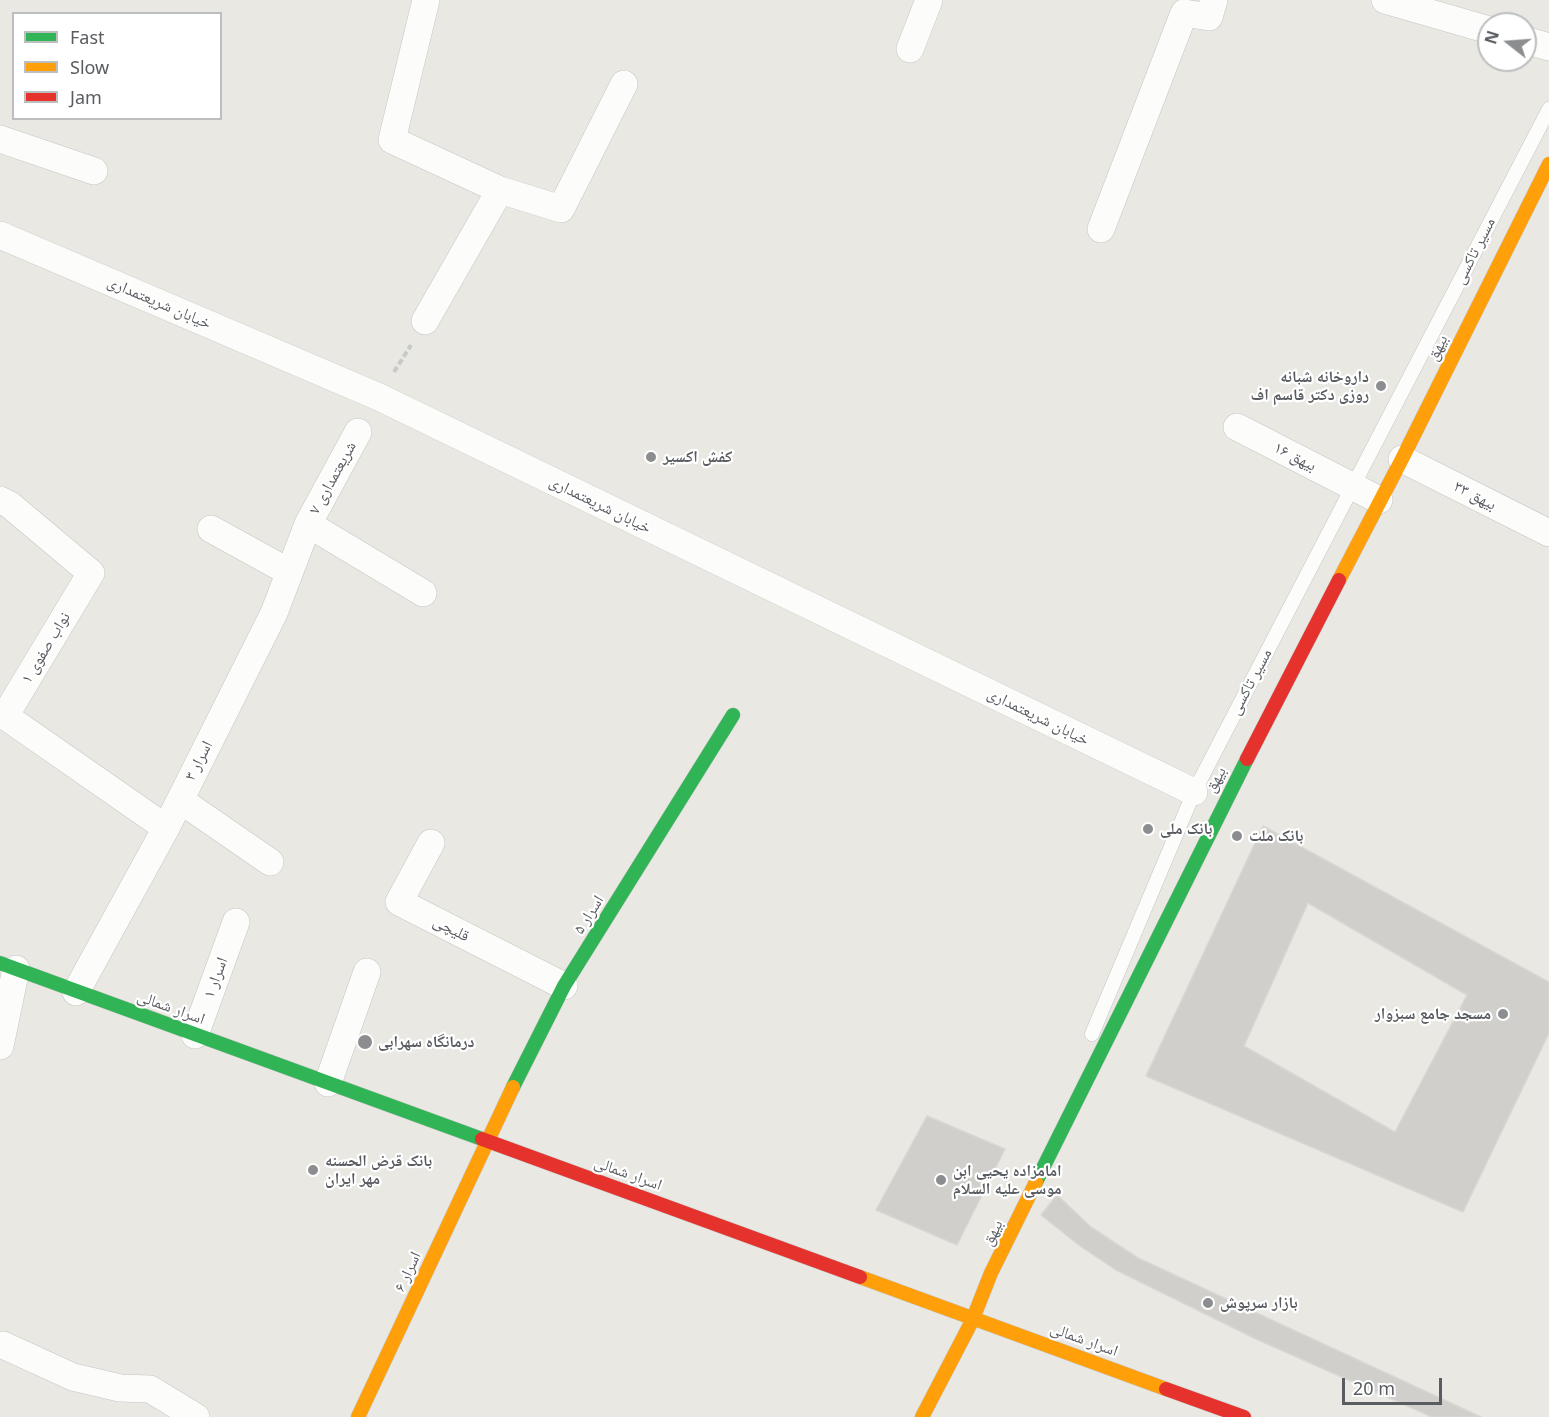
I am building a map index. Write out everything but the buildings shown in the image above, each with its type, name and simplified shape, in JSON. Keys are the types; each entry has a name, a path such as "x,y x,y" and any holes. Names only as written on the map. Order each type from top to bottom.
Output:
{"main road":[{"name":"بیهق","path":"922,1417 974,1317 991,1273 1220,810 1289,679 1521,215 1549,164"},
{"name":"اسرار ۵","path":"487,1140 564,986 733,715"},
{"name":"اسرار شمالی","path":"8,966 1244,1417"},
{"name":"اسرار ۶","path":"358,1417 487,1140"}],"street":[{"path":"426,0 392,140 500,190 561,209 624,84"},
{"path":"910,49 929,0"},
{"path":"1101,229 1184,13 1209,17 1214,0"},
{"path":"1385,0 1477,27"},
{"path":"0,139 94,171"},
{"path":"425,321 500,190"},
{"name":"خیابان شریعتمداری","path":"0,235 379,397 1194,792"},
{"name":"بیهق ۱۶","path":"1236,428 1378,500"},
{"name":"شریعتمداری ۷","path":"308,524 358,432"},
{"name":"بیهق ۳۳","path":"1401,459 1549,533"},
{"name":"نواب صفوی ۱","path":"0,500 10,505 91,573 5,717 166,828"},
{"path":"308,524 423,592"},
{"name":"اسرار ۳","path":"76,992 166,828 274,613 308,524"},
{"path":"211,529 289,572"},
{"path":"180,800 270,862"},
{"name":"قلیچی","path":"431,843 399,902 564,986"},
{"name":"اسرار ۱","path":"195,1035 236,922"},
{"path":"0,1046 8,966"},
{"path":"328,1083 367,972"},
{"path":"3,1345 74,1377 120,1388 150,1389 196,1417"}],"lane":[{"name":"مسیر تاکسی","path":"1088,1043 1194,792 1549,109"},
{"path":"991,1273 1079,1065"},
{"path":"1201,1417 1208,1404"}],"path":[{"path":"379,397 425,321"}],"traffic: fast":[{"path":"513,1087 564,986 733,715"},
{"path":"1036,1182 1247,759"},
{"path":"0,963 482,1139"}],"traffic: slow":[{"path":"1339,580 1549,164"},
{"path":"358,1417 513,1087"},
{"path":"922,1417 972,1321 991,1273 1036,1182"},
{"path":"860,1277 1166,1389"}],"traffic: jam":[{"path":"1247,759 1339,580"},
{"path":"482,1139 860,1277"},
{"path":"1166,1389 1244,1417"}],"place":[{"name":"داروخانه شبانه روزی دکتر قاسم اف","path":"1381,386"},
{"name":"کفش اکسیر","path":"651,457"},
{"name":"بانک ملی","path":"1148,829"},
{"name":"بانک ملت","path":"1237,836"},
{"name":"مسجد جامع سبزوار","path":"1503,1014"},
{"name":"درمانگاه سهرابی","path":"365,1042"},
{"name":"بانک قرض الحسنه مهر ایران","path":"313,1170"},
{"name":"امامزاده یحیی ابن موسی علیه السلام","path":"941,1180"},
{"name":"بازار سرپوش","path":"1208,1303"}]}
